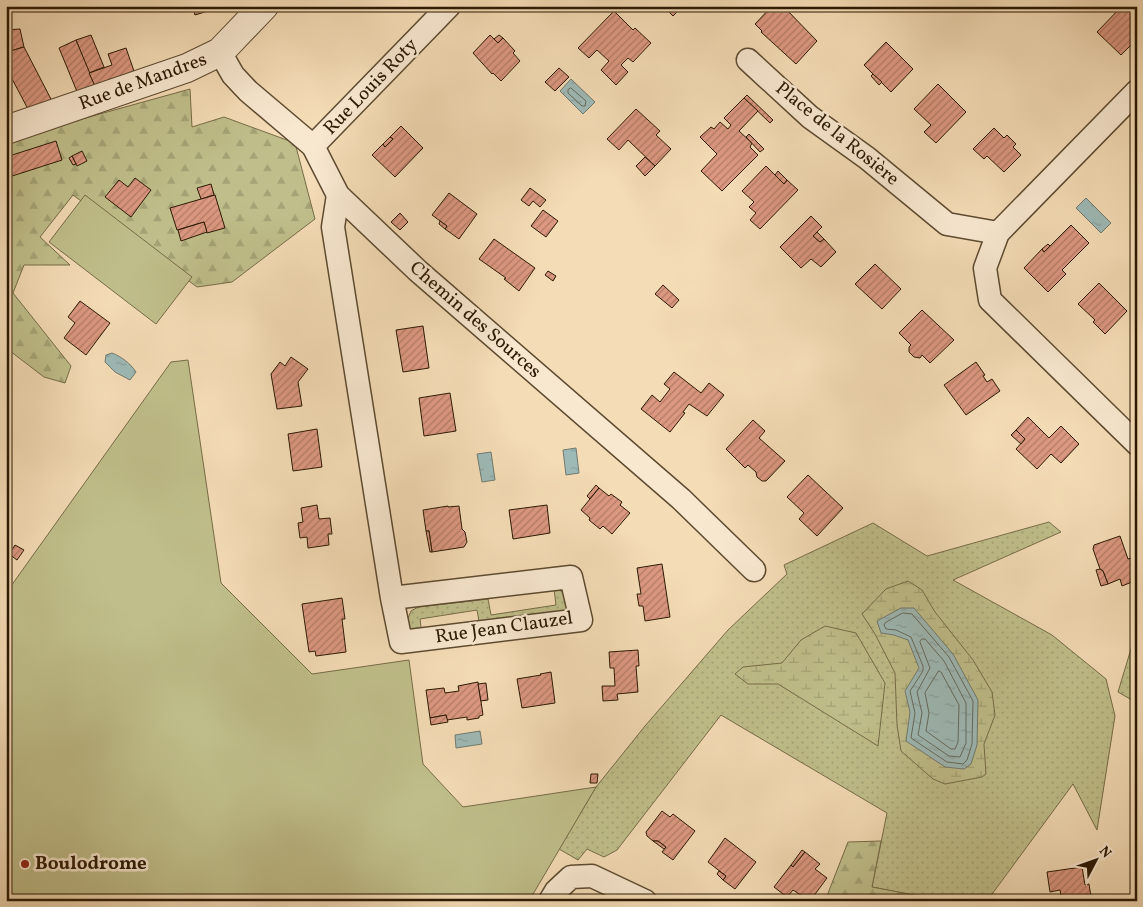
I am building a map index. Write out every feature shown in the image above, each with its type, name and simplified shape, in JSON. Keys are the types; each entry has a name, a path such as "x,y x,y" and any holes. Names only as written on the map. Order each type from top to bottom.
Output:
{"street":[{"name":"Rue de Mandres","path":"6,130 188,68 220,52 264,6"},
{"name":"Rue Louis Roty","path":"313,146 449,6"},
{"name":"Chemin des Sources","path":"220,52 233,75 248,91 313,146 338,195 418,271 681,499 754,570"},
{"name":"Place de la Rosière","path":"748,60 810,117 866,158 946,224 998,233"},
{"path":"1137,91 998,233 985,268 990,300 1137,444"},
{"name":"Rue Jean Clauzel","path":"338,195 333,226 392,598 401,642 581,620 571,577 392,598"},
{"path":"550,901 556,891 571,877 592,876 645,901"}],"green space":[{"path":"190,89 192,127 224,117 295,143 315,219 232,282 197,287 73,195 40,237 70,265 24,265 13,293 71,366 65,383 44,377 6,348 6,140"},
{"path":"85,195 192,277 156,324 49,242"},
{"path":"188,360 221,583 312,674 409,660 423,764 463,807 596,787 529,901 6,901 6,593 171,362"},
{"path":"1049,522 1061,532 953,580 1052,635 1106,679 1115,716 1097,830 1073,784 987,901 945,901 872,887 887,813 721,715 617,850 604,857 587,849 578,860 559,849 596,787 645,726 728,630 787,574 784,565 873,523 927,556"},
{"path":"908,581 922,590 935,612 973,660 992,692 995,715 984,744 986,774 982,777 945,784 933,779 901,751 897,725 895,673 875,634 862,614 886,589"},
{"path":"554,589 561,591 566,598 569,608 564,612 480,627 477,610 420,619 422,636 408,629 406,623 411,611 418,607 488,599 491,615 556,605"},
{"path":"825,626 856,633 885,683 878,746 778,684 748,684 735,674 743,667 782,663 801,640"},
{"path":"1137,629 1137,703 1118,692"},
{"path":"881,841 872,887 945,901 825,901 848,842"}],"water":[{"path":"571,79 595,102 583,114 560,91"},
{"path":"1086,198 1111,223 1101,233 1076,208"},
{"path":"112,353 119,356 136,372 130,380 115,372 105,362 106,355"},
{"path":"576,448 579,473 566,475 563,450"},
{"path":"491,452 495,480 482,482 477,454"},
{"path":"901,608 914,608 953,654 978,700 977,745 971,764 964,769 945,767 906,741 910,712 905,691 919,668 908,640 881,633 877,621"},
{"path":"480,731 482,744 456,748 455,735"}],"building":[{"path":"192,6 210,6 211,10 195,15"},
{"path":"663,6 683,6 673,16"},
{"path":"772,6 783,6 817,41 796,64 761,32 755,24"},
{"path":"1122,6 1137,7 1135,10 1137,11 1137,39 1121,55 1097,32"},
{"path":"614,11 633,30 635,28 651,43 633,62 628,58 621,65 628,72 616,85 601,70 609,61 597,50 589,58 578,48"},
{"path":"20,29 24,47 7,52 6,30"},
{"path":"91,35 104,67 89,73 76,40"},
{"path":"490,35 498,43 503,38 515,51 513,53 520,61 501,81 473,53"},
{"path":"499,35 503,38 498,43 494,39"},
{"path":"76,40 96,88 78,94 59,48"},
{"path":"886,42 913,69 891,92 864,65"},
{"path":"24,47 53,103 29,111 10,75 7,52"},
{"path":"126,48 135,74 96,88 89,73 112,65 108,54"},
{"path":"559,68 569,77 555,91 545,82"},
{"path":"873,74 882,82 879,85 871,76"},
{"path":"938,84 966,112 936,143 924,132 931,125 914,109"},
{"path":"747,95 773,120 770,123 744,98"},
{"path":"744,98 758,111 739,131 752,143 750,147 758,155 722,191 701,171 717,154 700,137 711,127 714,129 720,122 728,129 731,125 724,118"},
{"path":"636,109 660,131 656,135 671,149 655,166 628,140 619,150 607,139"},
{"path":"401,126 423,148 395,177 372,155 383,144 385,147 393,139 390,137"},
{"path":"994,128 1004,138 1007,135 1016,144 1013,147 1021,155 1004,172 987,156 984,159 973,149"},
{"path":"749,134 764,149 760,152 746,137"},
{"path":"390,137 393,139 385,147 383,144"},
{"path":"56,141 62,160 6,178 6,157"},
{"path":"82,151 87,161 77,166 72,156"},
{"path":"72,156 76,164 73,165 69,158"},
{"path":"645,157 655,166 645,176 636,166"},
{"path":"766,166 784,184 787,180 798,190 760,229 750,220 756,213 749,207 754,202 742,191"},
{"path":"778,171 787,180 784,184 775,175"},
{"path":"135,178 151,190 131,217 105,197 119,180 128,187"},
{"path":"211,184 214,195 201,199 197,188"},
{"path":"530,188 546,200 540,207 533,201 529,206 521,200"},
{"path":"449,193 477,214 459,239 445,229 447,226 432,215"},
{"path":"215,195 225,228 207,233 204,222 177,230 170,208"},
{"path":"543,210 558,221 546,237 531,226"},
{"path":"400,213 408,222 400,230 391,222"},
{"path":"811,216 822,227 813,236 820,242 824,239 836,252 821,267 811,259 801,268 780,247"},
{"path":"440,221 447,226 445,229 439,224"},
{"path":"204,222 207,232 181,241 178,230"},
{"path":"1071,225 1089,243 1062,270 1066,274 1048,292 1024,268 1042,249 1044,252"},
{"path":"817,232 824,239 820,242 813,236"},
{"path":"494,239 535,268 519,291 504,279 506,278 479,259"},
{"path":"1048,244 1050,246 1044,252 1042,249"},
{"path":"875,264 901,289 882,309 855,284"},
{"path":"548,271 556,276 553,281 545,275"},
{"path":"1099,283 1127,311 1105,334 1093,322 1095,320 1078,304"},
{"path":"663,285 679,300 672,308 655,294"},
{"path":"80,301 110,323 86,355 64,338 75,323 68,317"},
{"path":"922,310 954,340 930,363 922,355 920,358 914,357 909,352 911,345 899,333"},
{"path":"423,326 429,368 403,372 396,330"},
{"path":"291,357 308,369 298,382 302,406 277,409 271,374 280,362 285,366"},
{"path":"976,362 985,375 983,376 987,382 992,379 1000,391 966,415 944,385"},
{"path":"674,372 701,393 709,383 724,395 707,416 689,404 683,412 685,413 670,432 641,409 652,395 660,402 670,389 664,384"},
{"path":"450,393 456,431 424,436 419,398"},
{"path":"1028,417 1049,438 1061,426 1079,444 1061,463 1051,454 1037,469 1016,449 1025,439 1016,430"},
{"path":"753,420 765,431 759,438 785,461 766,481 762,481 757,477 756,472 748,465 745,468 726,449"},
{"path":"317,429 322,467 293,471 288,434"},
{"path":"1016,430 1025,439 1021,444 1011,435"},
{"path":"808,475 843,508 817,536 799,519 804,513 787,497"},
{"path":"596,485 599,488 590,499 587,496"},
{"path":"599,488 609,496 611,494 622,502 620,505 630,513 612,534 603,526 600,529 581,510"},
{"path":"317,505 319,519 330,518 332,534 328,534 329,545 308,548 307,537 300,538 298,523 303,522 301,508"},
{"path":"547,505 550,533 513,539 509,510"},
{"path":"459,506 462,529 465,532 467,542 464,547 432,552 423,510"},
{"path":"426,531 429,531 432,552 430,552"},
{"path":"1120,536 1128,559 1137,556 1137,580 1122,586 1120,579 1108,584 1093,549 1094,545"},
{"path":"15,545 24,550 17,560 9,554"},
{"path":"662,564 670,617 645,621 643,606 639,606 637,594 641,594 637,568"},
{"path":"1100,569 1103,571 1108,584 1101,586 1096,570"},
{"path":"342,598 345,619 342,619 346,652 316,656 315,651 309,652 302,604"},
{"path":"638,650 639,666 636,666 638,692 617,694 618,700 603,701 602,686 615,686 614,668 610,668 609,652"},
{"path":"551,672 555,703 522,708 517,679"},
{"path":"478,682 483,715 479,716 479,718 467,720 467,717 447,720 446,715 430,718 426,690 444,688 445,693 459,691 458,686"},
{"path":"486,683 488,700 481,701 478,684"},
{"path":"446,715 448,722 431,725 430,718"},
{"path":"591,774 598,774 597,783 590,783"},
{"path":"662,811 670,817 673,814 695,831 673,860 662,852 666,847 658,841 653,841 647,836 646,832"},
{"path":"725,838 756,862 735,889 723,880 726,876 708,862"},
{"path":"653,841 658,841 666,847 664,849"},
{"path":"802,850 805,852 793,867 791,865"},
{"path":"805,852 820,864 815,869 827,878 810,901 793,890 787,897 774,887 791,865 793,867"},
{"path":"1082,867 1085,885 1089,884 1091,897 1062,901 1060,890 1050,892 1047,872"},
{"path":"719,871 726,876 723,880 717,874"}],"place":[{"name":"Boulodrome","path":"25,864"}]}
